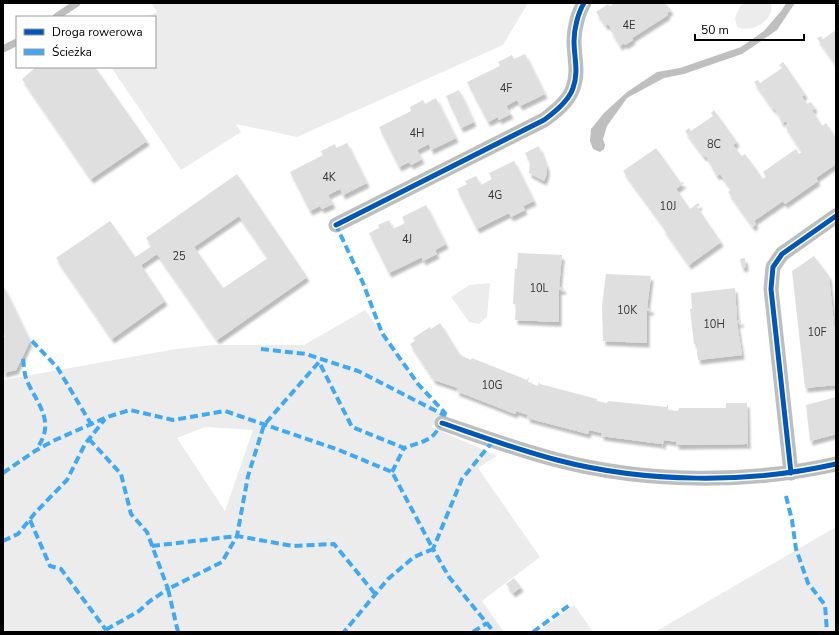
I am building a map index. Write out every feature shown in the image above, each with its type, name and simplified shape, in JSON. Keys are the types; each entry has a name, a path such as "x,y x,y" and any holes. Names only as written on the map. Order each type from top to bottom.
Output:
{"street":[{"path":"336,225 544,120 558,109 573,88 577,63 574,41 579,11 584,3"},
{"path":"791,473 771,289 773,267 782,254 836,216"},
{"path":"442,423 558,461 606,470 652,476 704,478 791,473 836,464"}],"lane":[{"path":"58,16 77,3"},
{"path":"3,49 16,42"}],"shaded area":[{"path":"151,3 528,3 503,45 297,137 236,124 241,132 181,170 112,68 156,68 156,16 150,16 157,12"},
{"path":"745,3 771,3 772,9 770,15 761,24 755,27 743,29 737,27 735,18 740,6"},
{"path":"786,3 795,3 777,30 742,54 684,74 664,78 627,98 607,126 603,139 605,145 604,149 600,152 593,149 590,141 591,129 604,113 627,92 657,72 680,68 741,47 764,31"},
{"path":"490,283 487,317 479,324 469,322 451,297 469,285"},
{"path":"365,310 441,416 432,427 497,456 478,468 540,557 482,601 504,632 3,632 3,380 176,349 213,345 304,345","holes":["205,427 253,430 225,511 177,438"]},
{"path":"836,527 836,632 655,632"},
{"path":"574,605 593,632 538,632"}],"building":[{"path":"614,3 665,3 671,10 667,13 668,15 632,38 633,40 620,46 608,24 606,26 596,12 608,4 610,6"},
{"path":"836,30 836,65 817,38 821,36 823,39"},
{"path":"525,54 545,94 520,106 517,100 506,106 511,114 499,120 498,117 488,122 467,82 500,66 498,62 512,55 514,59"},
{"path":"783,62 805,94 802,97 807,104 811,102 815,108 812,110 822,126 826,123 836,138 836,164 816,178 818,181 785,204 783,201 754,221 756,224 753,227 728,192 731,189 720,174 717,176 706,156 704,157 685,131 689,128 691,131 713,116 711,113 714,110 737,142 733,145 742,156 745,154 763,179 766,177 763,172 790,153 796,149 799,154 802,152 785,126 788,124 785,121 782,123 781,118 754,82 758,80 760,83 782,68 779,65"},
{"path":"35,68 96,68 147,141 91,179 22,79"},
{"path":"459,90 474,122 461,128 446,96"},
{"path":"436,98 456,138 431,150 429,144 417,150 422,159 411,165 409,162 399,167 379,127 411,111 410,107 423,100 425,104"},
{"path":"347,143 367,183 343,195 340,189 328,195 333,204 322,209 320,206 310,211 290,172 323,155 321,151 335,144 336,148"},
{"path":"539,146 547,167 547,173 544,181 529,173 530,163 525,153"},
{"path":"656,148 681,183 684,183 676,189 690,209 698,203 700,205 697,207 721,242 689,265 663,228 664,227 623,171"},
{"path":"514,161 534,201 523,206 525,210 511,217 509,213 477,229 457,189 467,184 465,181 476,176 481,185 492,179 489,173"},
{"path":"237,174 307,277 217,340 157,254 141,265 165,301 112,339 56,258 110,221 135,257 152,246 146,238","holes":["239,216 268,258 223,288 194,247"]},
{"path":"426,205 446,244 435,250 437,254 423,261 422,257 389,273 369,233 379,228 378,225 389,220 393,229 405,223 402,217"},
{"path":"518,253 562,255 559,287 563,287 564,290 559,290 559,322 515,320 516,304 513,304 515,269 517,269"},
{"path":"814,256 829,276 836,345 836,385 805,388 792,271"},
{"path":"745,258 746,267 742,268 740,259"},
{"path":"606,274 651,276 647,308 651,308 651,311 647,311 647,343 603,341 602,306"},
{"path":"3,285 30,341 16,370 3,373 3,337 5,337 3,331"},
{"path":"735,288 737,321 741,320 741,323 737,323 742,355 698,360 696,344 694,344 690,309 692,309 691,293"},
{"path":"440,323 460,355 471,360 472,358 527,380 529,376 528,382 538,386 539,381 540,384 597,399 597,401 667,407 668,405 668,410 678,411 679,408 726,408 726,403 747,403 748,447 747,444 676,445 677,442 664,440 662,447 662,444 601,436 602,433 589,430 588,434 527,418 528,415 516,411 515,414 456,391 458,388 434,380 410,344 415,341 413,338 430,327 431,329"},
{"path":"836,397 836,434 810,441 806,405"},
{"path":"514,578 521,587 513,593 506,584"}],"marked path":[{"path":"178,632 168,589 222,562 237,536 248,476 264,425 319,362 352,427 404,448 430,438 438,429 445,413 418,384 382,333 363,283 336,225 338,224"},
{"path":"32,341 57,367 91,424"},
{"path":"261,349 306,354 358,371 444,415"},
{"path":"23,359 26,378 40,406 45,422 45,430 37,448"},
{"path":"3,473 35,451 53,441 107,417 130,410 173,420 225,411 339,450 392,472 433,549 414,557 388,579 344,632"},
{"path":"3,541 18,534 35,513 67,480 85,444 105,419"},
{"path":"89,439 121,474 131,514 147,532 168,589 150,601 139,611 102,632"},
{"path":"493,441 462,479 433,549 449,577 494,632"},
{"path":"392,472 404,448"},
{"path":"786,496 792,520 796,549 808,583 825,605 827,632"},
{"path":"30,520 50,566 61,569 106,630"},
{"path":"152,546 237,536 293,546 334,544 376,595"},
{"path":"533,632 571,604"},
{"path":"473,632 487,623"}],"cycle path":[{"path":"336,225 544,120 557,110 571,93 575,82 575,31 578,16 584,3"},
{"path":"791,473 771,289 773,267 782,254 836,216"},
{"path":"442,423 499,443 557,460 591,468 661,477 732,478 802,471 836,464"}]}
